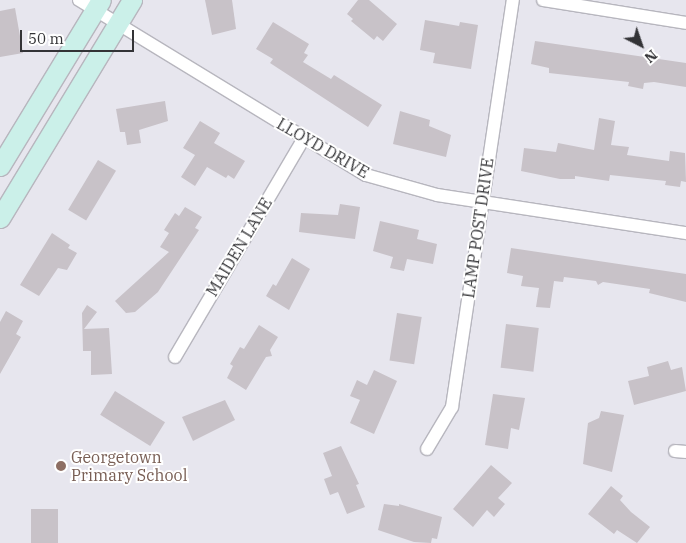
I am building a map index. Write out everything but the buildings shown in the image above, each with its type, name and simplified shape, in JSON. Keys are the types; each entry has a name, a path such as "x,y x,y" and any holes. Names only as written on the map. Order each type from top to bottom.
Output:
{"main road":[{"path":"0,218 132,0"},
{"path":"0,166 98,5"}],"street":[{"name":"LLOYD DRIVE","path":"79,0 98,5 118,24 366,175 400,187 482,202 686,233"},
{"name":"LAMP POST DRIVE","path":"427,450 452,407 513,0"},
{"path":"543,0 686,22"},
{"name":"MAIDEN LANE","path":"175,356 304,138"}],"place":[{"name":"Georgetown Primary School","path":"61,466"}]}
